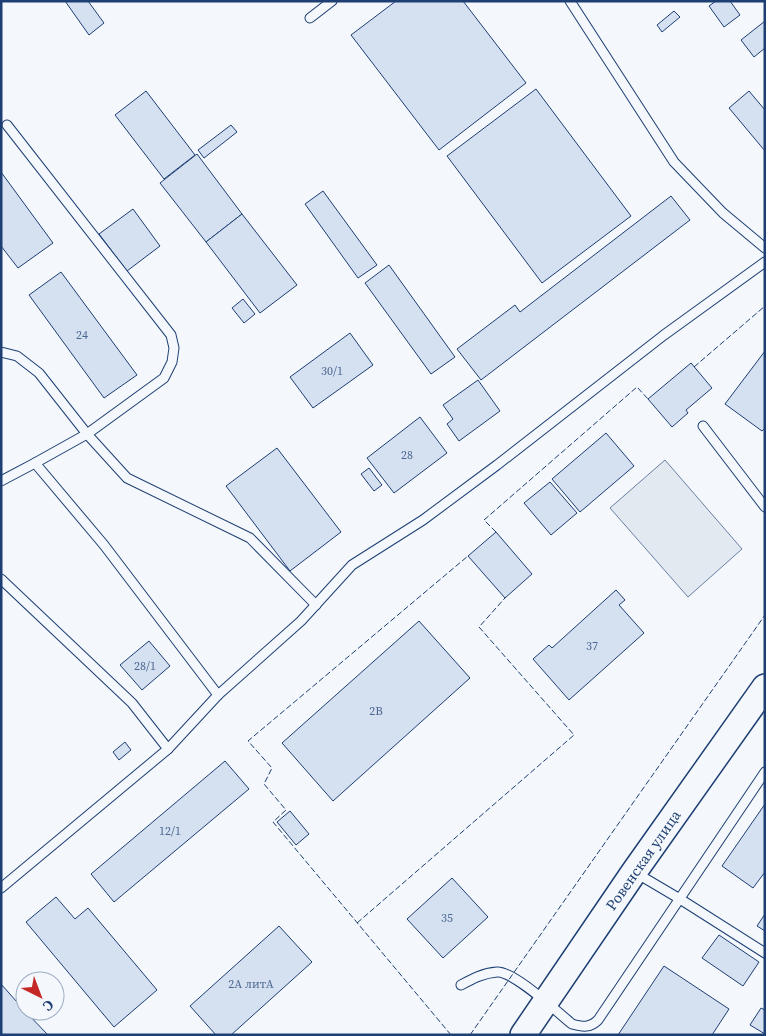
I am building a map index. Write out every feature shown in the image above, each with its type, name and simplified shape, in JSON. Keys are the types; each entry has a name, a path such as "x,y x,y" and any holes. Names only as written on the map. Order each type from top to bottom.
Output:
{"main road":[{"name":"Ровенская улица","path":"523,1035 634,872 765,687"}],"lane":[{"path":"310,18 332,1"},
{"path":"570,1 674,162 723,213 765,248"},
{"path":"1,481 87,434 164,378 172,362 174,348 171,336 7,125"},
{"path":"1,888 168,749 218,694 301,621 352,565 422,520 490,470 664,335 765,262"},
{"path":"1,352 17,356 39,373 87,434 127,478 250,538 316,605"},
{"path":"703,426 765,507"},
{"path":"35,463 104,545 218,694"},
{"path":"1,579 132,702 168,749"},
{"path":"461,985 480,976 498,972 511,976 572,1024 581,1027 594,1024 765,772"},
{"path":"634,872 680,899 765,954"}],"shaded area":[{"path":"665,460 742,549 688,597 610,508"}],"building":[{"path":"65,1 88,1 104,23 89,35"},
{"path":"396,1 463,1 526,83 439,150 351,35"},
{"path":"716,1 730,1 740,15 724,27 709,6"},
{"path":"674,11 680,17 662,32 657,25"},
{"path":"765,21 765,48 754,57 741,40"},
{"path":"536,89 631,216 542,283 447,156"},
{"path":"146,91 195,155 164,179 115,115"},
{"path":"749,91 765,110 765,151 729,108"},
{"path":"231,125 237,132 204,158 198,150"},
{"path":"197,154 242,214 206,242 160,183"},
{"path":"1,172 53,243 18,268 1,246"},
{"path":"323,191 377,265 358,278 305,204"},
{"path":"671,196 690,220 481,380 457,349 515,305 520,312"},
{"path":"133,209 160,246 127,271 99,234"},
{"path":"242,214 297,285 260,313 206,242"},
{"path":"389,265 455,357 431,374 365,283"},
{"path":"61,272 137,375 104,398 29,295"},
{"path":"243,299 255,314 244,323 232,308"},
{"path":"350,333 373,365 313,408 290,377"},
{"path":"765,351 765,428 762,431 725,404"},
{"path":"691,363 712,388 686,410 688,413 672,427 648,399"},
{"path":"478,380 500,411 459,441 447,424 453,419 443,405"},
{"path":"420,417 447,453 394,493 367,458"},
{"path":"606,433 634,466 580,512 552,479"},
{"path":"277,448 341,532 290,571 226,486"},
{"path":"369,468 382,485 374,491 361,474"},
{"path":"550,482 577,513 551,535 524,503"},
{"path":"496,532 532,574 505,598 468,556"},
{"path":"616,590 625,600 619,605 644,633 569,700 533,659 549,645 552,648"},
{"path":"419,621 470,678 333,801 282,743"},
{"path":"149,641 170,666 142,690 120,665"},
{"path":"125,742 131,750 119,760 113,752"},
{"path":"225,761 249,789 114,902 91,874"},
{"path":"765,804 765,872 753,888 722,866"},
{"path":"290,811 309,834 296,845 277,822"},
{"path":"452,878 488,917 443,958 407,919"},
{"path":"56,897 75,919 88,908 157,990 114,1027 26,922"},
{"path":"765,914 765,931 757,926"},
{"path":"279,926 312,962 231,1035 216,1035 190,1006"},
{"path":"719,935 759,962 743,986 702,958"},
{"path":"664,966 729,1009 712,1035 618,1035"},
{"path":"1,984 15,1000 15,1021 35,1021 48,1035 1,1035"},
{"path":"761,1008 765,1010 765,1034 750,1025"}],"fence":[{"path":"694,367 765,306"},
{"path":"496,532 484,520 637,387 648,399"},
{"path":"451,1035 273,822 286,810 264,784 272,768 248,741 468,556"},
{"path":"357,923 574,735 479,627 505,598"},
{"path":"470,1035 765,615"}]}
